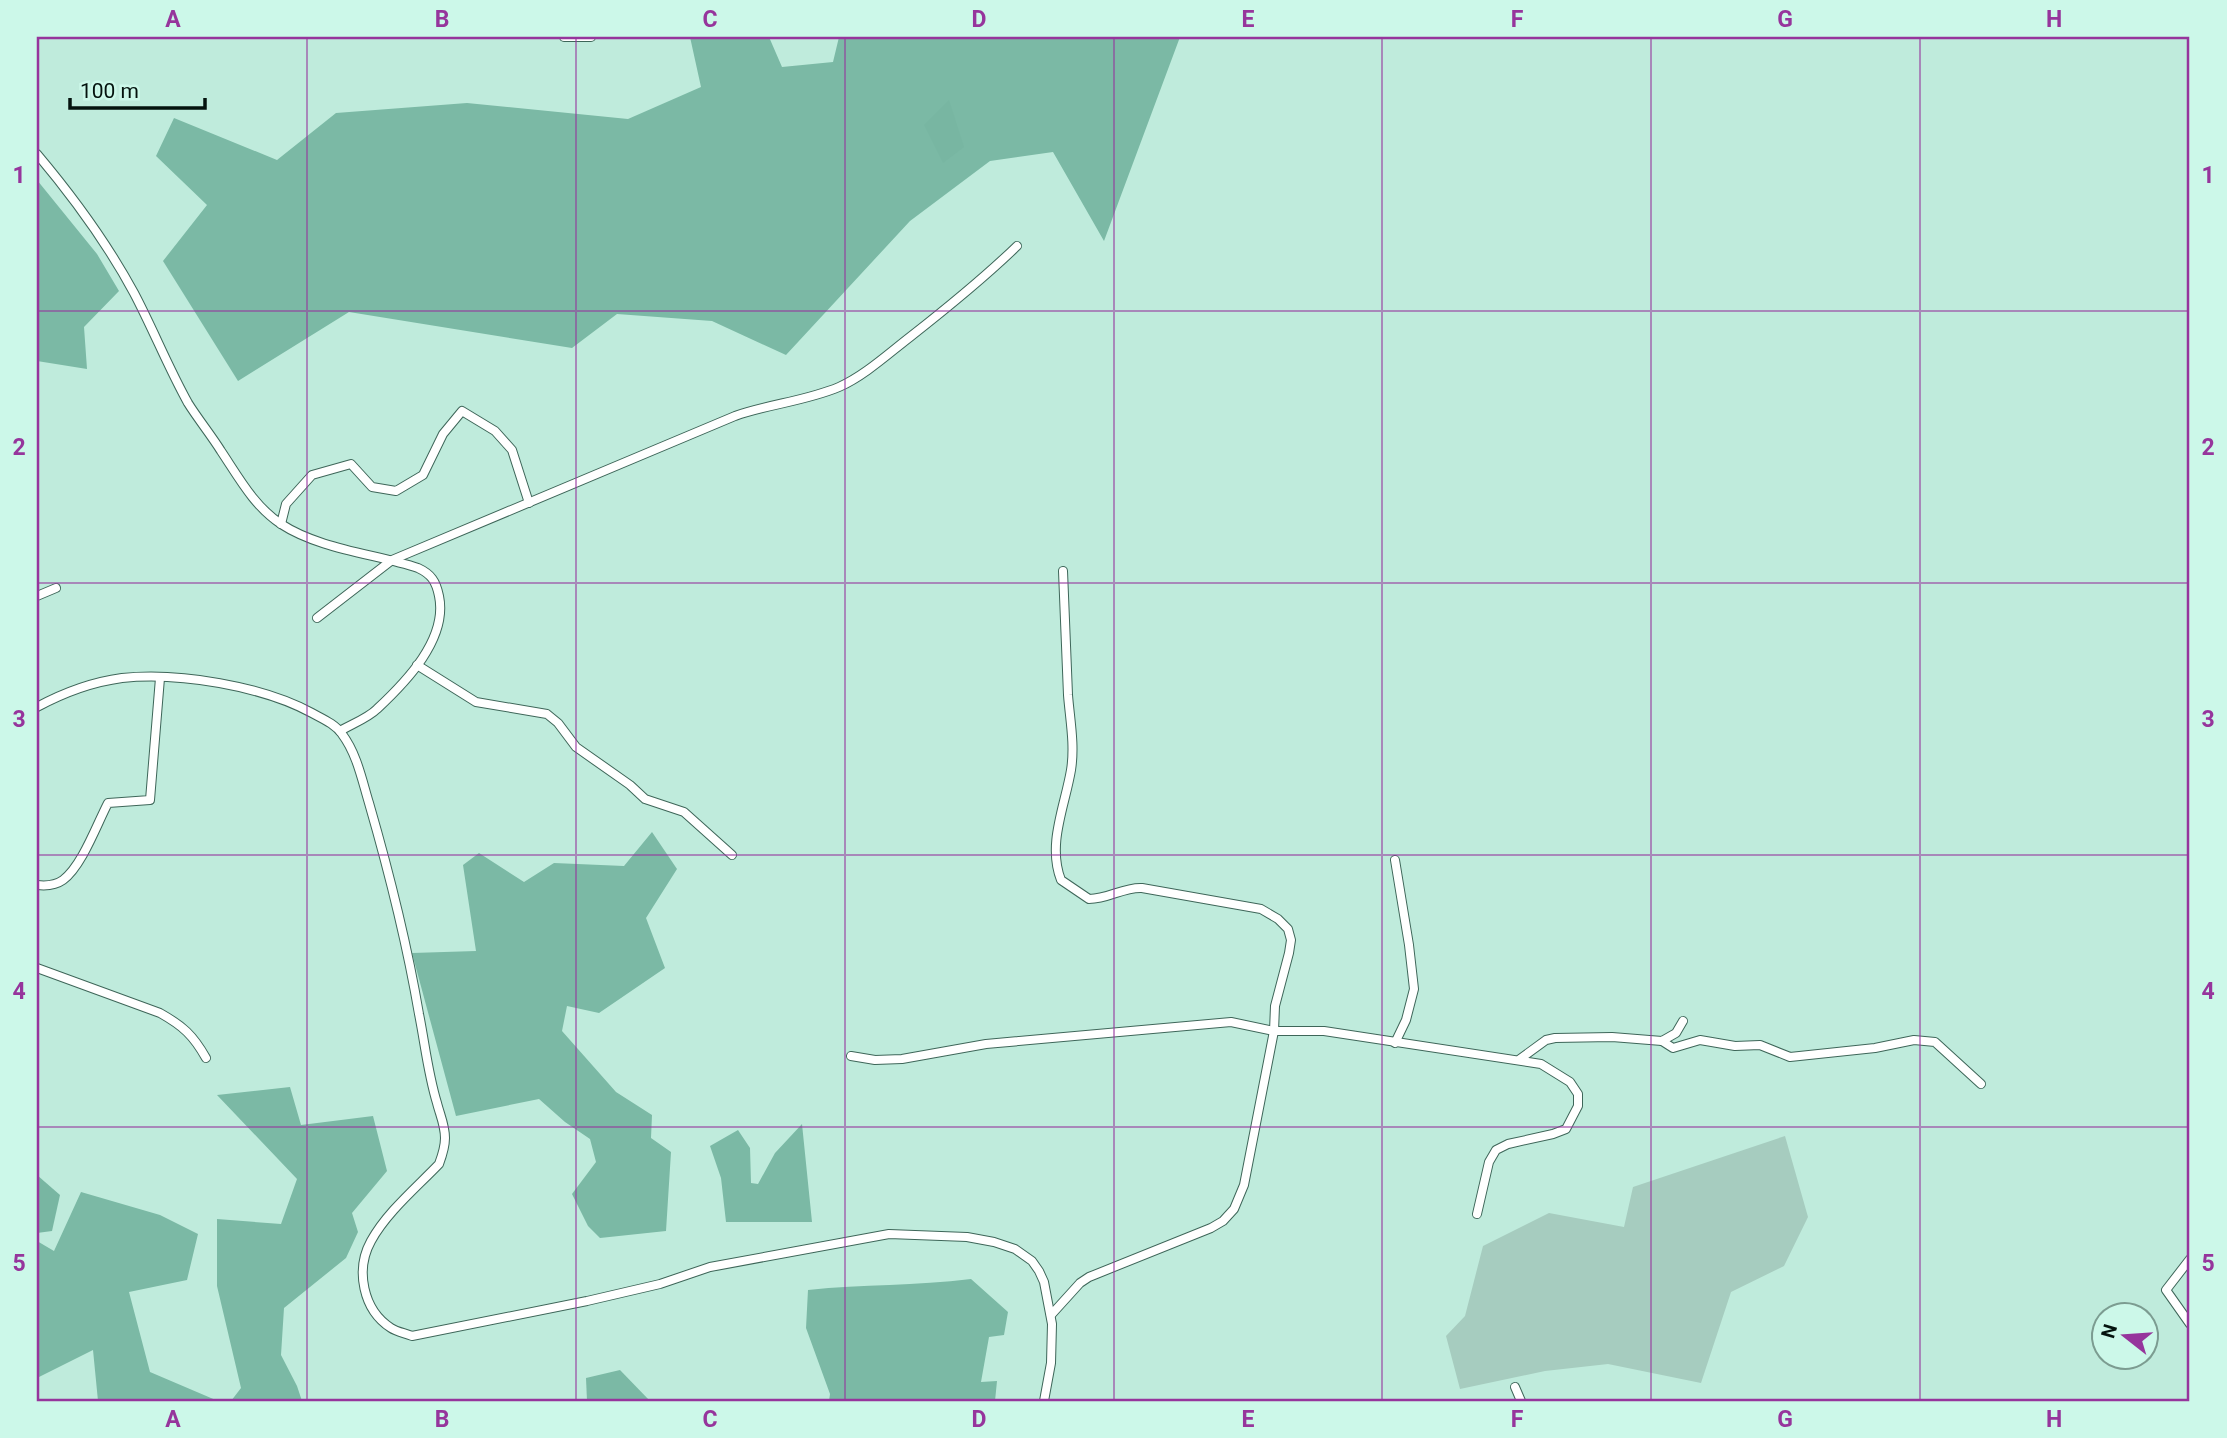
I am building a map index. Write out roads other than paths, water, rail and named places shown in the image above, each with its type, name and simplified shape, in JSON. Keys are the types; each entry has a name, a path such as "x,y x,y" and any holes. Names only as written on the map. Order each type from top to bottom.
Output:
{"street":[{"path":"564,37 591,37"},
{"path":"37,154 71,194 105,243 135,294 189,404 260,507 281,524 319,541 392,560 429,573 436,584 440,598 439,624 417,665 375,712 340,731"},
{"path":"317,618 392,560 735,416 761,406 840,386 886,355 959,299 1017,246"},
{"path":"281,524 286,504 312,475 351,464 372,486 396,491 423,475 443,434 462,411 495,431 512,450 529,503"},
{"path":"1051,1315 1088,1277 1210,1228 1223,1221 1234,1209 1244,1185 1274,1031 1275,1006 1291,940 1288,929 1261,909 1130,887 1110,897 1089,899 1061,880 1056,861 1058,822 1071,768 1072,737 1063,571"},
{"path":"37,596 56,588"},
{"path":"417,665 476,702 547,714 558,723 576,747 630,785 645,799 684,812 732,855"},
{"path":"37,707 57,696 101,682 124,678 160,678 223,684 265,693 306,710 340,731 356,760 376,827 415,988 428,1066 445,1139 439,1164 379,1229 369,1244 364,1260 365,1293 369,1305 392,1329 412,1336 587,1301 660,1284 710,1267 888,1234 967,1237 1015,1249 1032,1261 1039,1271 1051,1315 1051,1363 1044,1401"},
{"path":"37,885 47,886 65,879 78,862 108,803 150,800 160,678"},
{"path":"1395,860 1414,989 1406,1020 1395,1043"},
{"path":"37,968 160,1013 179,1024 194,1038 206,1058"},
{"path":"1662,1041 1676,1033 1683,1021"},
{"path":"851,1056 875,1060 902,1059 986,1044 1139,1032 1213,1023 1248,1024 1274,1031 1324,1031 1541,1064 1570,1082 1578,1094 1578,1106 1566,1129 1508,1144 1496,1150 1489,1162 1477,1214"},
{"path":"1520,1059 1546,1040 1555,1038 1612,1037 1662,1041 1673,1048 1700,1040 1735,1046 1760,1045 1790,1058 1874,1048 1914,1040 1935,1042 1980,1084"},
{"path":"2190,1259 2166,1290 2190,1324"},
{"path":"1515,1387 1521,1401"}]}
